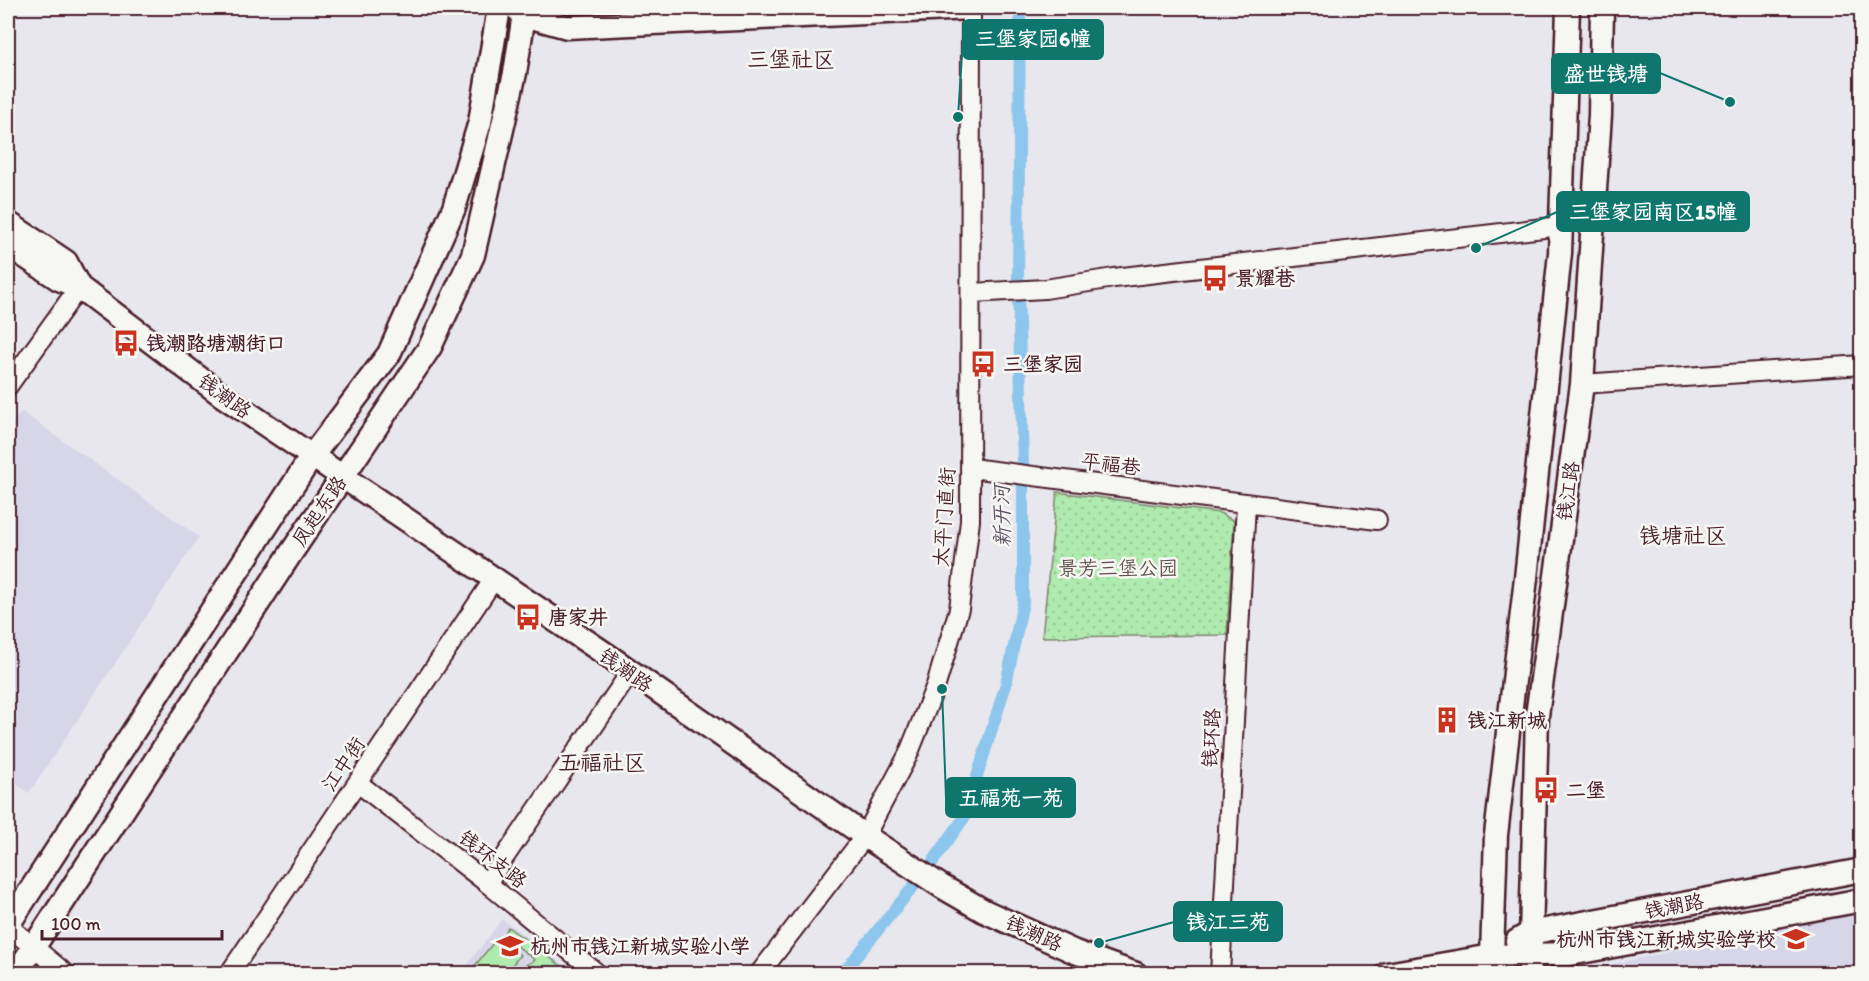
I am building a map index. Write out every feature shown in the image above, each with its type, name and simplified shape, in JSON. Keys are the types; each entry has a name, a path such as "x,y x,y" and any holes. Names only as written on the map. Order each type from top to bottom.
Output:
{"main road":[{"name":"凤起东路","path":"8,926 312,456 389,354 454,208 480,122 498,8"},
{"path":"522,10 567,27 971,8"},
{"name":"钱江路","path":"1493,965 1496,835 1560,253 1568,8"},
{"name":"钱江路","path":"1530,954 1537,716 1582,384 1600,115 1602,8"},
{"name":"凤起东路","path":"16,974 430,347 473,255 515,73 522,10"},
{"name":"钱潮路","path":"8,224 66,262 79,287"},
{"name":"钱潮路","path":"8,245 59,279 79,287 223,396 941,886 984,911 1075,952 1136,974"},
{"name":"钱潮路","path":"1387,974 1493,965 1862,870"},
{"name":"钱潮路","path":"1530,954 1570,954 1862,900"}],"street":[{"name":"太平门直街","path":"759,974 865,836 908,755 936,685 959,609 970,521 971,8"},
{"path":"972,293 1045,289 1114,278 1560,226"},
{"path":"8,386 79,287"},
{"path":"1582,384 1862,365"},
{"name":"平福巷","path":"971,468 1377,520"},
{"name":"钱环路","path":"1220,974 1246,504"},
{"name":"江中街","path":"229,974 494,579"},
{"path":"487,883 630,673"},
{"name":"钱环支路","path":"358,783 487,883 598,974"},
{"path":"8,926 66,974"}],"shaded area":[{"path":"21,411 199,537 29,793 8,778 8,429"},
{"name":"杭州市钱江新城实验学校","path":"1861,911 1861,973 1598,974 1598,967"},
{"name":"杭州市钱江新城实验小学","path":"502,919 575,973 460,974"}],"green space":[{"name":"景芳三堡公园","path":"1057,492 1220,513 1234,521 1227,635 1042,637"},
{"path":"508,927 571,973 517,973 535,960 503,935"},
{"path":"498,937 520,955 506,973 469,973"}],"waterway":[{"name":"新开河","path":"842,974 927,870 964,818 1006,684 1023,602 1023,465 1018,289 1020,8"}],"place":[{"name":"盛世钱塘","path":"1730,102"},
{"name":"三堡家园6幢","path":"958,117"},
{"name":"三堡家园南区15幢","path":"1476,248"},
{"name":"景耀巷","path":"1215,278"},
{"name":"钱潮路塘潮街口","path":"126,343"},
{"name":"三堡家园","path":"983,364"},
{"name":"唐家井","path":"528,617"},
{"name":"五福苑一苑","path":"942,689"},
{"name":"钱江新城","path":"1447,720"},
{"name":"二堡","path":"1546,790"},
{"name":"杭州市钱江新城实验学校","path":"1796,939"},
{"name":"钱江三苑","path":"1099,943"},
{"name":"杭州市钱江新城实验小学","path":"510,946"}],"district":[{"name":"三堡社区","path":"791,59"},
{"name":"钱塘社区","path":"1683,535"},
{"name":"五福社区","path":"602,762"}]}
